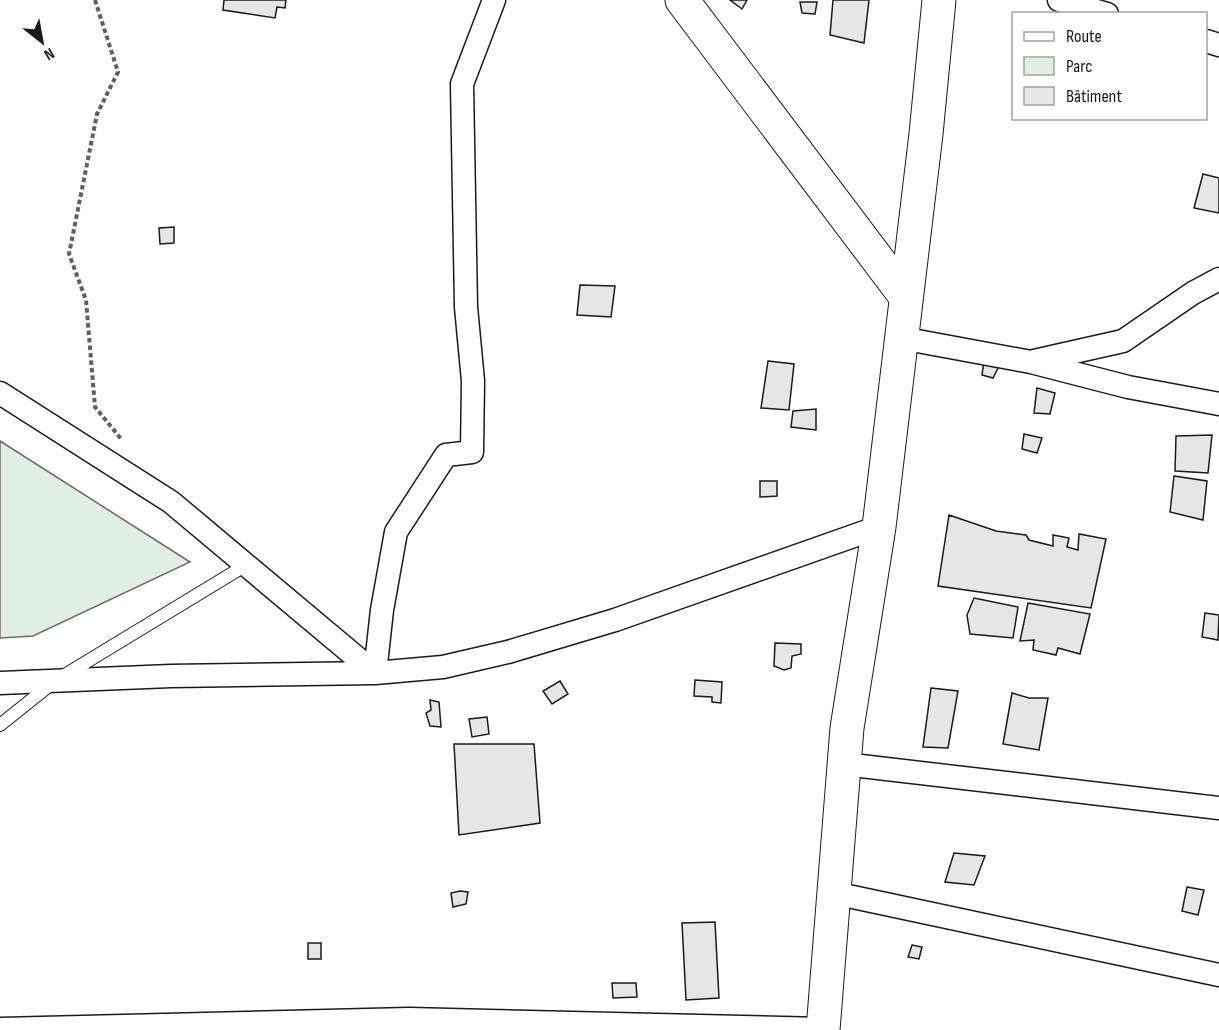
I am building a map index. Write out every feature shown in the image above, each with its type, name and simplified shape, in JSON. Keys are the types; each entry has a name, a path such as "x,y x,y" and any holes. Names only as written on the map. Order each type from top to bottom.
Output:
{"main road":[{"path":"682,0 906,297"},
{"path":"823,1030 847,728 879,527 926,134 939,0"}],"street":[{"path":"375,673 382,610 396,532 446,455 472,452 473,381 466,307 462,84 494,0"},
{"path":"1059,0 1100,12"},
{"path":"1031,362 1123,340 1192,292 1219,279"},
{"path":"901,338 1031,362 1128,387 1219,404"},
{"path":"0,393 171,502 375,673"},
{"path":"0,683 171,676 375,673 443,667 508,652 615,620 879,527"},
{"path":"844,764 1219,808"},
{"path":"834,893 1219,975"},
{"path":"0,1029 272,1026 409,1019 823,1030"}],"lane":[{"path":"0,725 55,681 246,565"}],"path":[{"path":"95,0 118,72 98,114 69,255 86,300 95,407 128,448"}],"green space":[{"path":"0,441 190,562 33,636 0,638"}],"building":[{"path":"224,0 286,0 285,8 277,7 275,18 223,10"},
{"path":"730,0 747,0 742,9"},
{"path":"833,0 869,0 864,43 830,35"},
{"path":"800,2 817,2 815,14 802,13"},
{"path":"1203,174 1219,178 1219,213 1194,208"},
{"path":"174,227 174,243 160,244 159,228"},
{"path":"580,285 615,286 611,317 577,315"},
{"path":"768,361 794,364 789,410 761,408"},
{"path":"984,361 999,366 993,378 982,375"},
{"path":"1037,388 1055,393 1050,414 1034,413"},
{"path":"816,409 816,430 791,427 793,411"},
{"path":"1024,434 1042,438 1037,453 1022,449"},
{"path":"1212,435 1208,473 1175,471 1176,436"},
{"path":"1174,476 1207,481 1203,520 1170,512"},
{"path":"760,481 777,481 777,496 760,497"},
{"path":"949,515 996,531 1026,535 1029,540 1053,546 1053,535 1069,538 1067,547 1078,550 1079,534 1106,539 1091,608 938,586"},
{"path":"974,598 1018,607 1013,638 970,634 967,615"},
{"path":"1028,603 1090,614 1080,654 1058,648 1056,655 1033,650 1034,640 1020,641"},
{"path":"1205,613 1219,615 1218,640 1202,637"},
{"path":"775,643 801,644 801,654 792,656 791,668 784,670 774,666"},
{"path":"695,680 722,682 721,703 712,702 712,697 694,696"},
{"path":"560,681 568,694 552,704 543,691"},
{"path":"931,688 958,691 948,748 923,747"},
{"path":"1012,693 1029,698 1048,698 1039,750 1003,744"},
{"path":"430,700 439,702 441,727 430,726 426,713 431,710"},
{"path":"487,717 489,734 472,737 469,719"},
{"path":"454,744 534,744 540,823 459,835"},
{"path":"954,853 985,856 974,885 945,882"},
{"path":"1187,887 1204,890 1198,915 1182,911"},
{"path":"468,892 466,904 453,907 451,893"},
{"path":"715,922 719,998 686,1000 682,923"},
{"path":"308,943 321,943 321,959 308,959"},
{"path":"912,945 922,947 919,959 908,957"},
{"path":"612,983 636,983 637,997 613,998"}]}
